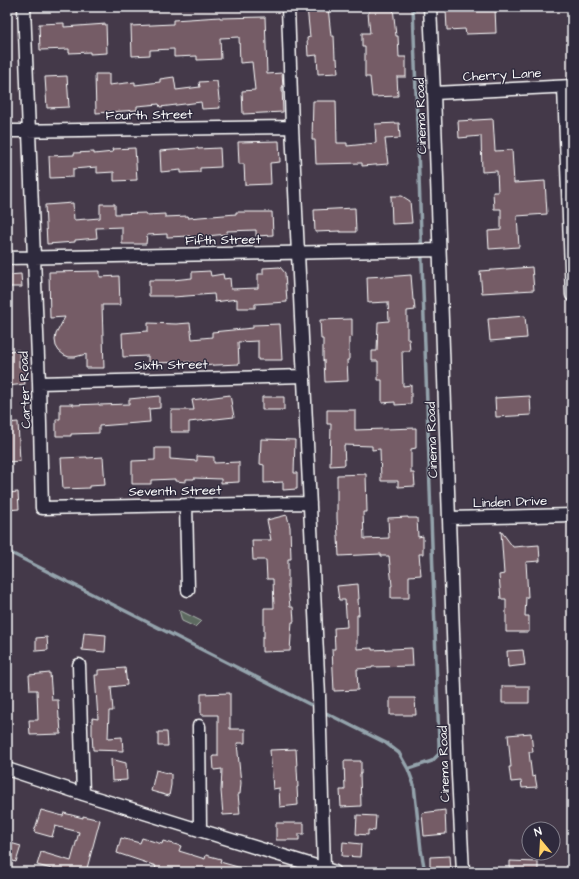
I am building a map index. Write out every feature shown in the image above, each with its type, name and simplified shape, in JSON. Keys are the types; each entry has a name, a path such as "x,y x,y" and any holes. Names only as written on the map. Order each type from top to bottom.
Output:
{"street":[{"name":"Carter Road","path":"24,7 39,383 42,508"},
{"path":"7,769 330,870 320,722 292,127 288,7"},
{"name":"Cinema Road","path":"430,7 463,872"},
{"path":"568,86 572,295"},
{"name":"Cherry Lane","path":"434,93 568,86"},
{"name":"Fourth Street","path":"7,131 292,127"},
{"name":"Fifth Street","path":"7,258 439,250"},
{"name":"Sixth Street","path":"39,383 304,376"},
{"name":"Seventh Street","path":"42,508 310,503"},
{"path":"186,505 188,590"},
{"name":"Linden Drive","path":"449,518 572,515"},
{"path":"79,665 83,794"},
{"path":"199,726 200,829"}],"green space":[{"path":"179,610 201,621 195,627 182,621"}],"building":[{"path":"307,7 328,7 331,36 334,36 335,58 337,58 338,73 318,74 317,55 308,56 307,38 310,37"},
{"path":"369,7 393,7 396,36 398,36 399,57 406,57 406,77 397,77 398,96 372,97 370,77 365,77 365,47 362,47 362,33 370,33 368,13"},
{"path":"495,8 496,33 466,34 465,29 447,30 446,10"},
{"path":"220,17 265,17 267,74 282,73 283,112 243,114 242,91 255,90 252,62 240,63 239,37 220,38 221,59 197,60 197,56 174,57 174,49 150,50 150,55 132,56 131,26 173,24 173,20"},
{"path":"64,23 64,27 106,24 107,53 69,53 69,49 40,50 39,24"},
{"path":"95,74 109,74 109,85 135,82 135,85 160,82 160,79 174,77 176,90 200,87 199,82 217,81 220,108 202,109 201,102 160,107 159,104 137,106 137,110 96,113"},
{"path":"67,76 69,107 47,108 45,77"},
{"path":"313,101 336,101 337,143 347,143 347,146 376,143 375,124 399,123 400,138 385,139 388,164 362,166 362,163 316,164 315,140 312,140"},
{"path":"493,119 495,151 512,150 514,183 545,181 547,214 517,216 519,247 489,249 488,231 501,230 501,209 494,209 493,192 498,192 497,171 482,172 481,136 459,138 458,121"},
{"path":"279,141 280,162 270,163 271,184 245,185 244,164 239,164 238,142"},
{"path":"135,148 137,180 114,181 114,172 97,173 97,167 73,169 73,177 50,178 49,156 74,155 74,153 94,152 94,154 113,152 112,149"},
{"path":"220,148 221,167 200,168 200,172 181,173 181,170 161,172 160,151"},
{"path":"391,196 402,196 410,201 412,223 392,224"},
{"path":"73,203 74,220 100,218 100,204 115,204 115,214 165,214 165,217 188,216 188,218 236,214 236,212 272,212 273,235 256,236 256,230 227,231 227,234 207,236 207,238 190,239 190,236 167,237 167,234 147,235 146,244 122,244 122,227 96,228 97,238 75,240 75,242 47,244 45,205"},
{"path":"355,208 356,232 315,232 314,210"},
{"path":"280,267 285,273 287,302 255,304 255,308 237,308 237,299 215,302 214,294 173,297 149,296 149,280 192,278 192,272 210,271 211,276 223,274 224,279 230,278 231,289 258,288 258,274 263,274 263,268"},
{"path":"532,267 534,290 482,293 480,271"},
{"path":"100,271 100,277 119,276 120,305 102,305 104,368 86,368 86,354 69,357 59,351 56,346 56,334 65,317 50,318 49,272"},
{"path":"21,274 22,287 7,287 7,275"},
{"path":"411,275 415,310 407,311 407,339 409,339 410,351 402,351 403,386 411,385 411,404 395,405 395,402 382,403 382,380 378,380 378,361 372,361 372,351 377,351 378,322 389,321 388,302 368,303 367,277"},
{"path":"525,316 527,338 490,341 488,319"},
{"path":"352,319 352,337 349,338 349,360 347,360 348,381 325,382 323,339 321,339 320,320"},
{"path":"148,323 190,323 192,339 212,337 212,332 253,328 253,325 280,324 282,360 258,360 258,341 238,342 239,364 195,366 195,363 190,362 148,363 148,356 123,357 122,333 148,331"},
{"path":"19,350 19,367 23,367 25,384 7,386 7,351"},
{"path":"230,395 234,417 189,422 189,432 171,432 171,410 194,410 192,400"},
{"path":"160,396 160,408 149,409 150,422 99,426 99,433 56,436 56,419 60,419 60,404 129,404 129,399"},
{"path":"530,396 531,415 496,417 495,398"},
{"path":"262,397 284,397 284,410 262,410"},
{"path":"327,410 355,410 355,430 416,428 416,448 411,449 411,473 414,473 415,486 398,487 398,481 381,481 380,449 372,450 372,446 344,445 345,465 330,466 331,424 327,424"},
{"path":"18,422 20,461 7,462 7,423"},
{"path":"261,439 295,440 294,473 297,473 297,489 283,490 283,482 264,483 264,465 260,464"},
{"path":"155,448 170,448 170,459 197,461 197,456 214,457 214,463 239,462 239,482 221,483 221,479 194,478 186,479 186,482 175,481 175,479 151,480 151,484 132,484 132,461 155,460"},
{"path":"103,457 105,485 89,486 89,488 63,489 61,458"},
{"path":"366,474 367,512 363,512 364,539 389,538 388,518 417,518 418,537 423,536 423,554 419,554 421,575 409,576 409,598 391,598 392,586 389,556 381,556 381,554 339,556 337,475"},
{"path":"18,492 19,509 7,510 7,493"},
{"path":"287,515 290,527 291,559 288,559 288,587 290,607 293,607 294,622 292,622 290,651 262,652 262,637 264,637 264,608 274,608 273,579 267,579 266,560 253,560 252,540 271,540 267,520"},
{"path":"501,531 513,547 539,545 540,561 526,562 528,597 526,597 525,616 529,616 529,632 506,632 506,599 501,599 499,575 504,574"},
{"path":"358,584 359,615 357,615 357,649 372,648 372,650 412,648 413,666 357,669 358,690 334,691 332,649 335,649 334,628 347,627 345,600 339,600 337,586"},
{"path":"84,633 106,635 105,652 82,650"},
{"path":"47,637 48,650 36,651 36,638"},
{"path":"523,650 525,665 508,667 507,651"},
{"path":"125,668 127,685 111,687 113,711 109,711 108,738 122,737 123,751 93,750 92,718 98,719 95,675 98,675 98,670"},
{"path":"50,673 52,700 58,700 61,734 30,735 29,720 38,720 37,690 30,690 29,675"},
{"path":"502,686 529,686 529,703 502,703"},
{"path":"230,693 230,729 245,729 245,743 237,743 241,783 240,794 238,794 240,814 223,815 221,791 222,769 214,770 213,756 218,756 218,715 201,715 201,694"},
{"path":"390,698 415,698 416,715 390,715"},
{"path":"158,732 167,732 168,746 158,746"},
{"path":"531,733 533,752 529,752 532,777 535,776 537,787 522,788 521,781 511,782 508,735"},
{"path":"296,749 298,805 280,807 279,788 273,789 270,750"},
{"path":"111,759 126,763 127,780 112,781"},
{"path":"344,761 361,761 361,806 341,807 340,790 345,790"},
{"path":"156,770 171,774 169,796 151,791"},
{"path":"41,810 63,816 64,813 83,818 83,816 100,820 86,872 55,872 55,870 37,865 41,852 71,861 79,832 55,826 52,837 34,832"},
{"path":"445,810 446,834 424,836 422,813"},
{"path":"357,815 376,816 375,831 368,830 368,835 356,834"},
{"path":"276,823 304,823 304,834 299,834 299,840 276,840"},
{"path":"121,838 140,843 142,838 162,844 163,841 181,846 179,851 205,859 206,855 221,859 220,862 245,869 244,872 166,872 155,869 156,866 117,853"},
{"path":"7,842 21,846 16,862 7,859"},
{"path":"343,842 361,844 360,857 342,856"},
{"path":"450,856 451,870 430,870 430,857"},
{"path":"510,861 538,862 538,872 510,872"}],"waterway":[{"path":"408,769 432,761 439,754 413,7"},
{"path":"7,551 317,708"},
{"path":"322,711 386,743 399,753 408,769 414,785 421,850 425,872"}]}
